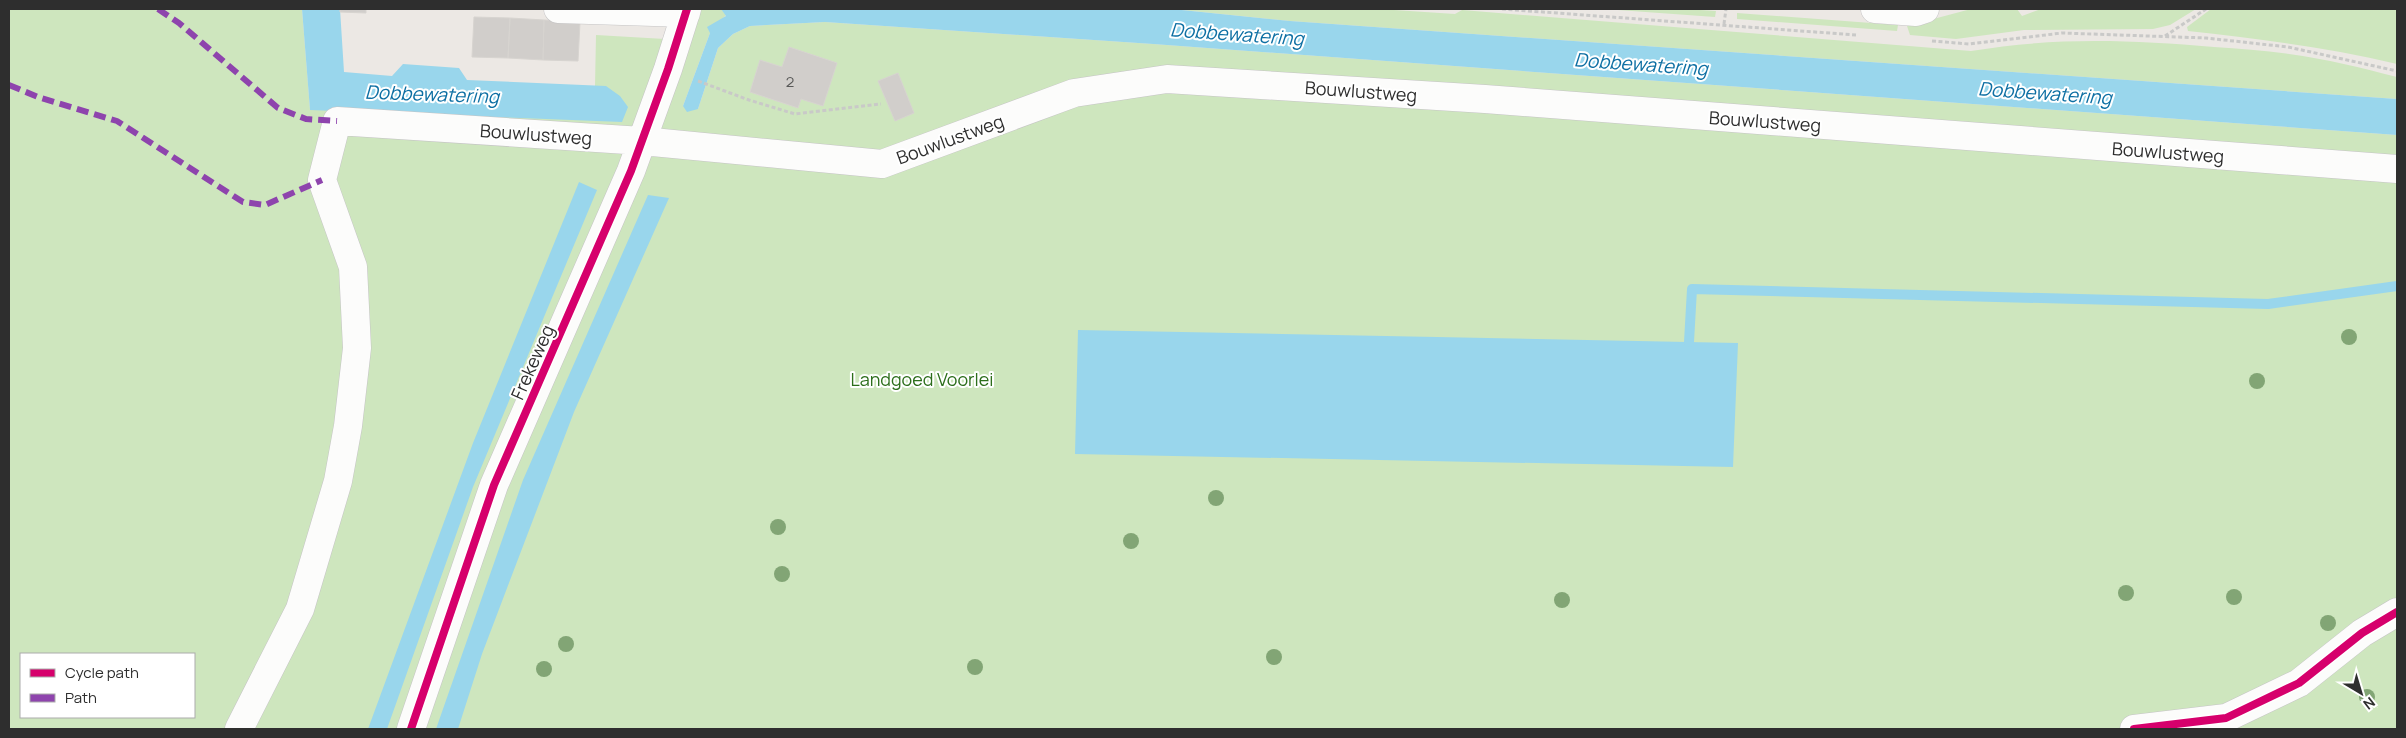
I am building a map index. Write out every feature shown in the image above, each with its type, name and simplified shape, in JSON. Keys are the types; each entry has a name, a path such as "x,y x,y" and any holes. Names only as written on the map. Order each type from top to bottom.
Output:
{"street":[{"name":"Frekeweg","path":"411,729 494,485 642,141 687,11 558,9"},
{"path":"1875,9 1916,12 1925,9"},
{"name":"Bouwlustweg","path":"239,729 300,609 338,481 348,426 357,348 353,268 322,180 337,121 642,141 882,164 1074,93 1167,79 1485,99 2397,170"},
{"path":"2134,729 2226,718 2298,683 2362,633 2397,612"}],"path":[{"path":"1502,9 1861,35"},
{"path":"1724,24 1726,9"},
{"path":"2164,36 2206,9"},
{"path":"1930,41 1969,44 2062,33 2206,38 2288,47 2397,71"},
{"path":"708,84 749,100 796,114 881,104"}],"green space":[{"name":"Landgoed Voorlei","path":"9,9 302,9 310,110 606,86 595,86 596,35 665,39 697,9 721,9 726,15 710,33 683,106 698,109 718,48 733,34 750,26 825,22 1153,44 2397,135 2397,729 9,729"},
{"path":"1172,9 1379,9 1455,14 1462,10 1971,51 2033,43 2092,41 2122,41 2252,50 2330,61 2397,77 2397,99 1290,21"},
{"path":"1604,9 1685,9 1716,11 1715,17"},
{"path":"1971,9 2017,9 2022,16 2041,9 2196,9 2170,25 2153,29 2024,30 1956,39 1910,35 1907,26"},
{"path":"2211,9 2397,9 2397,64 2319,48 2188,31 2187,27"},
{"path":"1737,13 1898,25 1897,31 1737,19"}],"water":[{"name":"Dobbewatering","path":"302,9 340,9 344,72 392,76 403,64 459,68 467,80 606,86 620,96 628,107 622,122 310,110"},
{"name":"Dobbewatering","path":"721,9 1172,9 1290,21 2397,99 2397,135 1153,44 825,22 750,26 733,34 718,48 698,109 687,112 683,106 710,33 707,27 726,16"},
{"path":"579,182 597,190 473,487 387,729 368,729 473,443"},
{"path":"648,195 669,198 574,412 482,654 458,729 436,729 523,480"},
{"path":"1078,330 1738,343 1733,467 1075,454"}],"building":[{"path":"340,9 366,9 366,13 340,12"},
{"path":"474,17 510,18 508,58 472,57"},
{"path":"510,18 544,20 543,60 508,58"},
{"path":"544,20 580,22 578,61 543,60"},
{"path":"789,47 837,63 823,106 801,99 798,108 750,92 760,60 782,67"},
{"path":"898,73 914,113 895,121 878,81"}],"waterway":[{"path":"1689,342 1692,289 2268,304 2397,286"}],"marked path":[{"path":"158,9 179,23 278,108 306,119 337,121"},
{"path":"9,85 38,97 117,121 243,202 265,205 322,180"}],"cycle path":[{"path":"411,729 494,485 631,171 668,69 687,9"},
{"path":"2134,729 2226,718 2299,683 2362,633 2397,612"}]}
